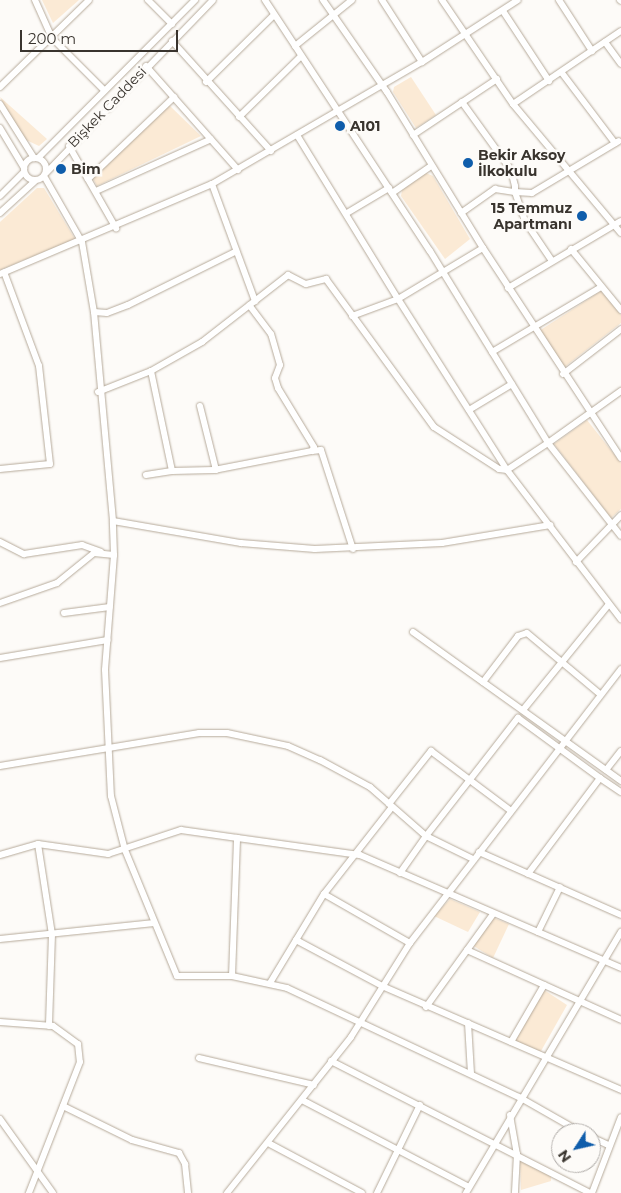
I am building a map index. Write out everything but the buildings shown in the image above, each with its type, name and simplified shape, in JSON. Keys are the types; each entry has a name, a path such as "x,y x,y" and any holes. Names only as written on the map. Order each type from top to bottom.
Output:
{"street":[{"path":"35,0 52,38 104,90"},
{"path":"0,87 89,0"},
{"path":"148,0 172,24"},
{"name":"Bişkek Caddesi","path":"0,196 195,0"},
{"name":"Bişkek Caddesi","path":"45,175 69,146 213,0"},
{"path":"265,0 273,16 391,190 548,443 621,536"},
{"path":"323,0 432,166 589,415 620,455"},
{"path":"295,46 352,0"},
{"path":"382,0 422,62"},
{"path":"442,0 464,35 514,104 621,233"},
{"path":"0,470 50,464 39,366 2,273 116,228 212,184 422,62 518,0"},
{"path":"559,0 592,51"},
{"path":"503,11 549,81"},
{"path":"206,82 273,16"},
{"path":"514,104 621,31"},
{"path":"172,41 206,82 271,151"},
{"path":"606,42 621,64"},
{"path":"239,117 301,56"},
{"path":"146,66 238,170"},
{"path":"460,213 495,189 532,193 568,170 619,142 562,73"},
{"path":"412,135 497,79"},
{"path":"88,179 174,97"},
{"path":"462,102 511,170 515,192 525,221 552,261"},
{"path":"0,104 36,158 82,242 94,312 98,392 113,521 114,555 107,640 107,751 111,796 125,850 177,976 232,976 270,983 471,1074 519,1097 564,1123"},
{"path":"0,128 24,170 35,181"},
{"path":"297,135 347,213 398,299 507,470 551,525 576,562 621,619"},
{"path":"96,191 211,139"},
{"path":"69,146 116,228"},
{"path":"347,213 432,166"},
{"path":"0,213 35,181 45,175"},
{"path":"212,184 252,303 271,334 280,365 275,378 278,388 314,447 312,450"},
{"path":"508,288 621,220"},
{"path":"352,316 398,299 444,275 483,248"},
{"path":"571,249 621,310"},
{"path":"94,312 107,313 235,252"},
{"path":"98,392 151,371 202,342 285,275 295,275 306,284 326,279 434,427 507,470"},
{"path":"492,352 535,329 601,287"},
{"path":"563,374 621,329"},
{"path":"151,371 172,472"},
{"path":"469,410 512,384"},
{"path":"507,470 621,391"},
{"path":"200,406 216,470"},
{"path":"146,475 216,470 312,450 321,450 353,549"},
{"path":"576,562 611,523 621,515"},
{"path":"113,521 241,543 353,549 485,538 551,525"},
{"path":"0,542 24,554 82,545 114,555"},
{"path":"0,603 57,583 82,560 101,552"},
{"path":"523,710 609,604"},
{"path":"64,613 110,607"},
{"path":"413,632 621,781"},
{"path":"483,682 518,636 527,634 600,694"},
{"path":"0,658 107,640"},
{"path":"226,1193 270,1144 359,1024 410,943 510,810 621,669"},
{"path":"400,873 469,777 518,718 621,792"},
{"path":"0,766 107,751 199,733 242,736 320,760 370,787 426,836 473,859"},
{"path":"270,983 324,894 431,751 469,777 510,810"},
{"path":"606,770 621,751"},
{"path":"528,874 600,778"},
{"path":"0,855 38,844 97,853 125,850 181,830 356,853 446,895 621,968"},
{"path":"232,976 238,838"},
{"path":"38,844 52,934 48,1026"},
{"path":"479,852 621,915"},
{"path":"538,932 560,887"},
{"path":"324,894 410,943"},
{"path":"426,1007 493,914"},
{"path":"0,939 154,923"},
{"path":"302,1100 398,1150 468,1190 519,1097 545,1058 621,932"},
{"path":"296,940 426,1007 468,1023 621,1090"},
{"path":"467,950 621,1020"},
{"path":"511,1042 544,985"},
{"path":"0,1022 48,1026 68,1034 78,1044 80,1062 29,1193"},
{"path":"468,1023 471,1074"},
{"path":"200,1058 314,1085"},
{"path":"331,1061 591,1193 608,1145 621,1117"},
{"path":"377,1193 420,1105"},
{"path":"63,1106 132,1140 179,1153 185,1164 188,1193"},
{"path":"510,1115 517,1154 515,1193"},
{"path":"0,1119 36,1172 53,1193"},
{"path":"601,1142 608,1145"},
{"path":"270,1144 362,1193"}],"shaded area":[{"path":"42,0 79,0 53,23"},
{"path":"411,77 436,115 416,128 393,92 394,87"},
{"path":"0,97 47,139 39,146 24,139 14,127"},
{"path":"169,105 201,136 97,186 92,177"},
{"path":"426,173 433,176 470,239 445,259 401,196 402,190"},
{"path":"37,188 44,188 75,239 0,270 0,222"},
{"path":"601,291 621,315 621,323 562,369 539,331"},
{"path":"587,420 621,463 621,509 611,518 554,444"},
{"path":"450,899 480,912 468,932 434,916"},
{"path":"494,918 509,924 493,958 472,945"},
{"path":"544,990 567,1005 541,1051 535,1051 512,1040"},
{"path":"520,1161 551,1176 551,1181 521,1190"}],"place":[{"name":"A101","path":"340,126"},
{"name":"Bekir Aksoy İlkokulu","path":"468,163"},
{"name":"Bim","path":"61,169"},
{"name":"15 Temmuz Apartmanı","path":"582,216"}]}
